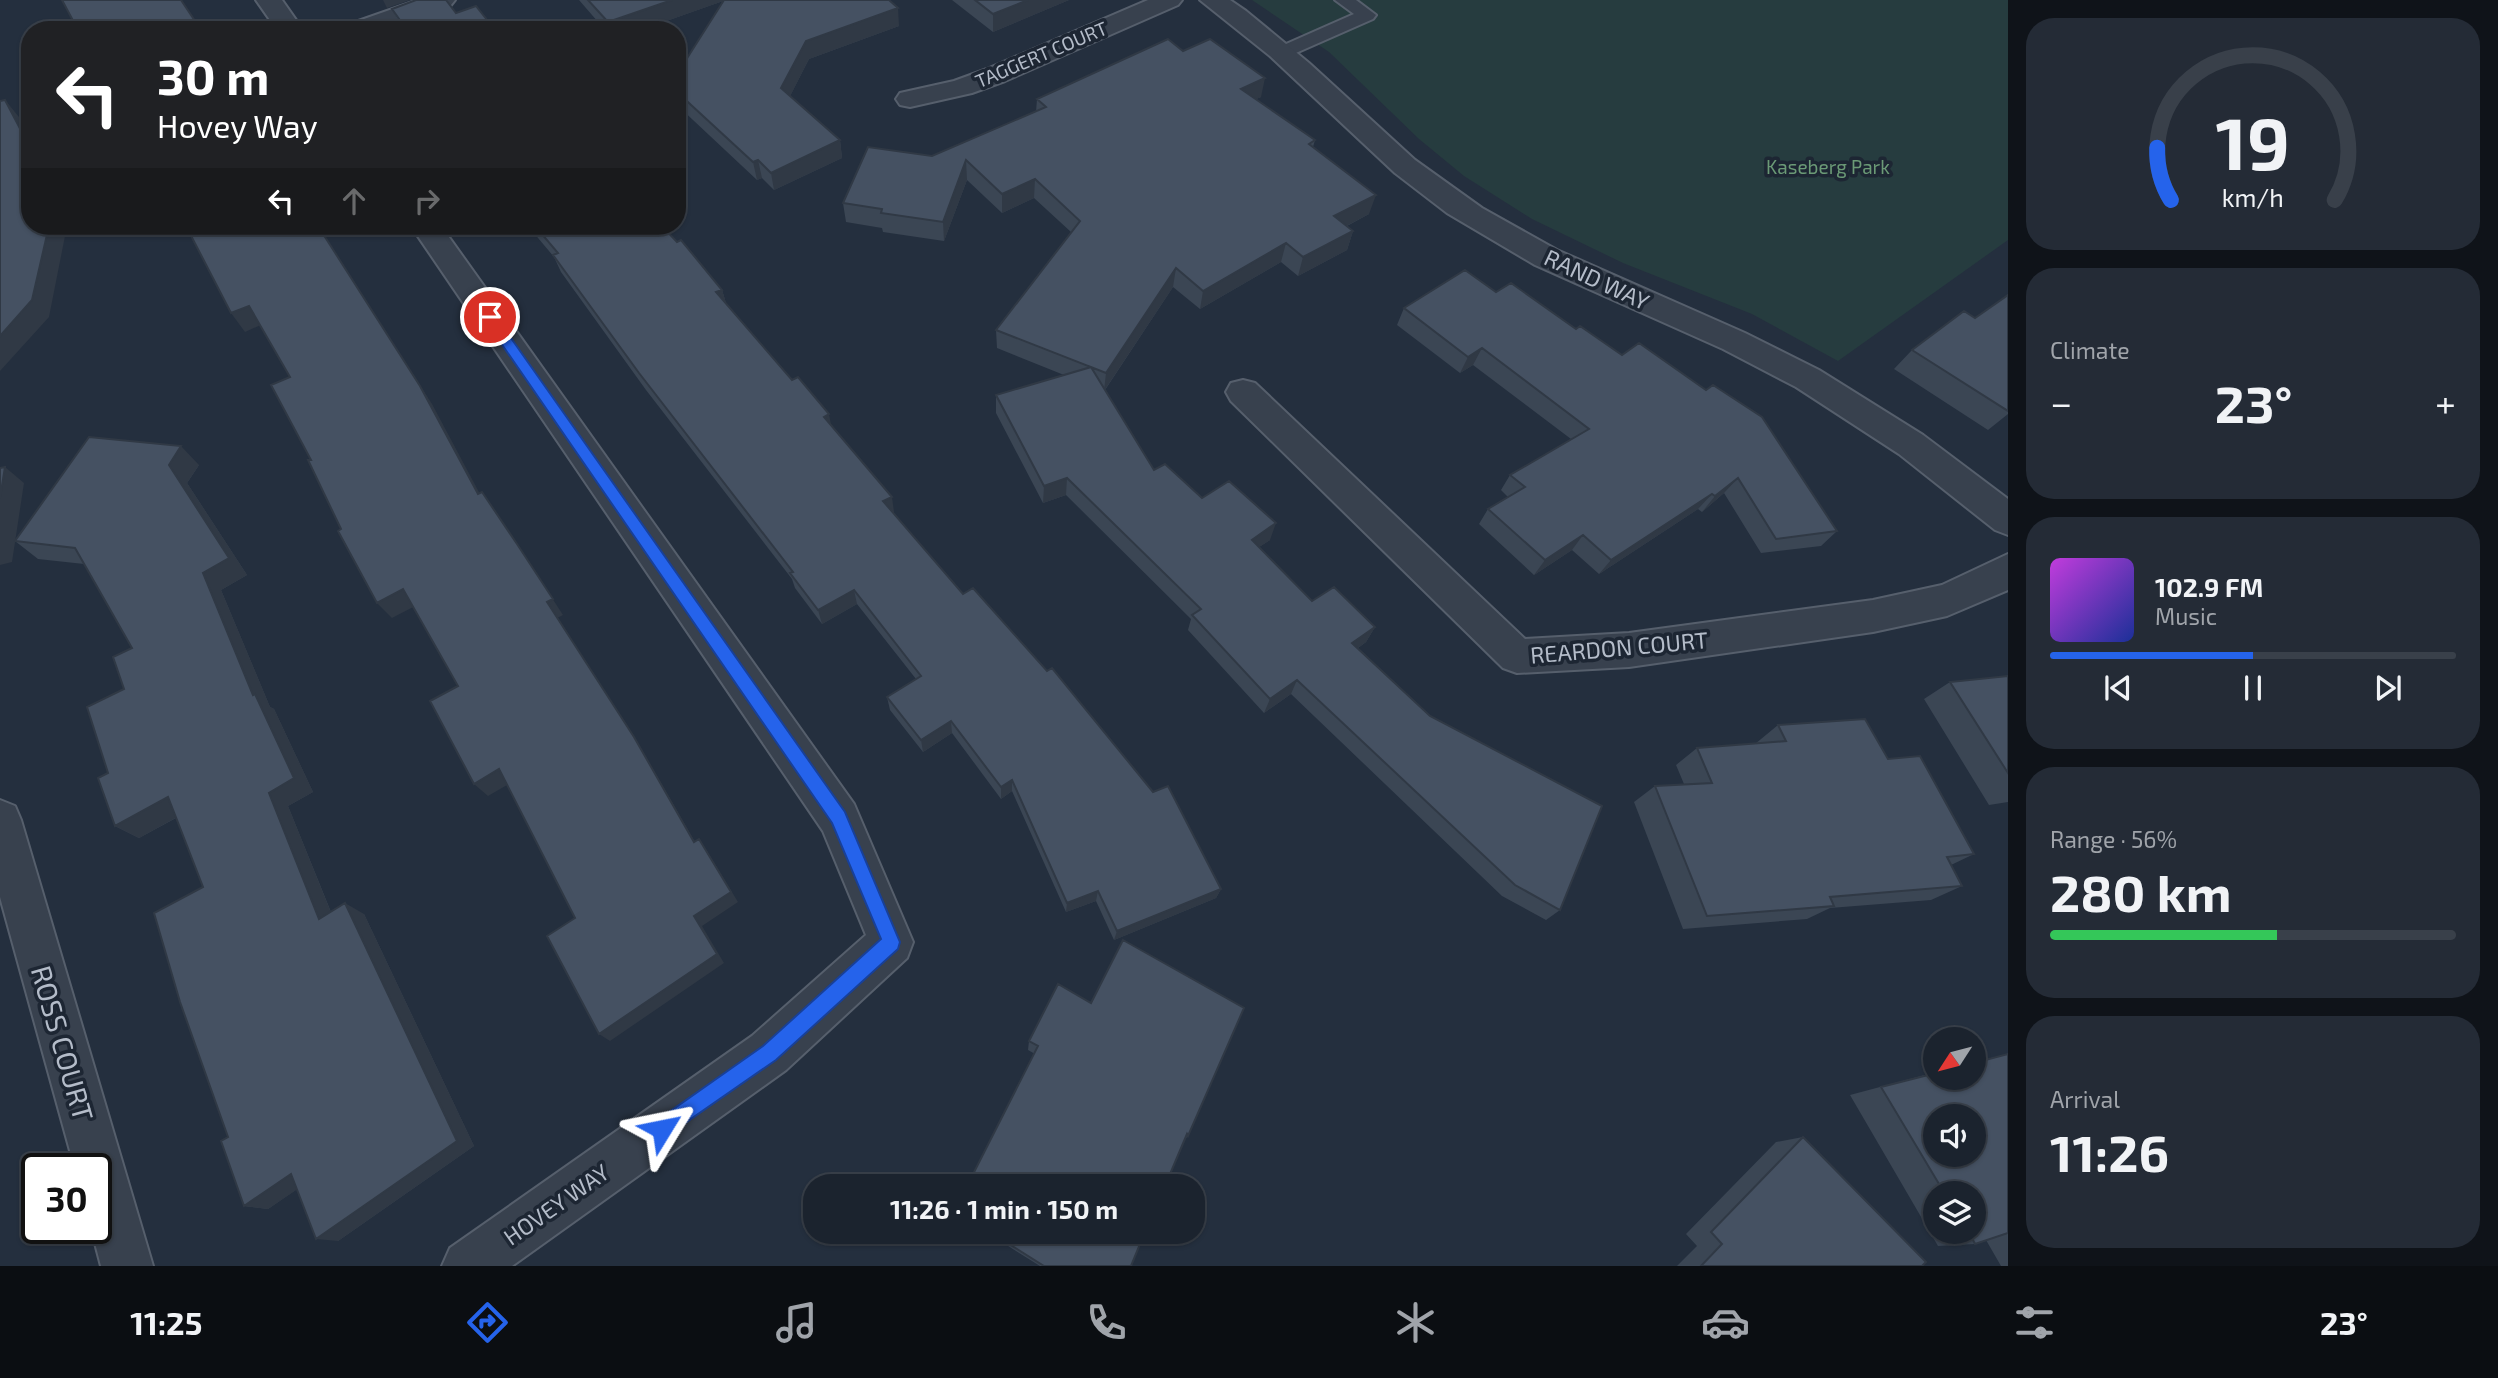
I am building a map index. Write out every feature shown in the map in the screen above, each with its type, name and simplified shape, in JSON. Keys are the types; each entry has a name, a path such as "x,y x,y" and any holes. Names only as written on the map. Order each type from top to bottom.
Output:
{"street":[{"path":"269,0 284,21"},
{"path":"382,21 442,0"},
{"name":"TAGGERT COURT","path":"910,99 962,87 996,75 1169,0"},
{"name":"RAND WAY","path":"1213,0 1283,52 1390,154 1428,186 1487,224 1547,257 1736,342 1807,378 1891,429 1965,483 2008,520"},
{"name":"HOVEY WAY","path":"432,235 839,818 891,942 769,1053 468,1266"},
{"name":"REARDON COURT","path":"1243,392 1296,447 1433,573 1517,656 1629,650 1873,616 1947,600 1997,578 2008,569"},
{"name":"ROSS COURT","path":"0,820 127,1266"}],"lane":[{"path":"1283,52 1367,15 1344,0"}],"green space":[{"name":"Kaseberg Park","path":"1252,0 2008,0 2008,240 1838,361 1752,314 1623,263 1532,219 1464,176 1419,139 1329,52"}],"building":[{"path":"62,0 181,0 195,21 73,21"},
{"path":"416,0 446,0 456,13 476,6 488,21 401,21 392,9"},
{"path":"588,0 672,0 611,21 607,21"},
{"path":"724,0 889,0 898,8 806,41 781,88 840,140 771,173 758,160 753,162 686,100 686,60"},
{"path":"975,0 1028,0 993,14"},
{"path":"1168,39 1183,51 1210,39 1265,78 1241,89 1315,140 1309,144 1376,195 1334,216 1353,231 1303,257 1286,243 1203,291 1176,268 1106,373 996,330 1080,221 1035,179 1002,194 966,160 943,222 881,213 882,209 843,203 868,147 932,156 1046,107 1037,99"},
{"path":"5,100 21,130 21,235 47,235 32,300 0,336 0,101"},
{"path":"191,235 324,235 420,386 478,494 482,492 553,599 547,602 634,737 694,842 699,839 731,892 694,916 717,954 599,1034 547,936 575,918 499,769 474,784 430,701 458,686 403,589 377,603 338,531 341,529 308,460 311,460 271,385 290,377 249,306 231,313"},
{"path":"543,235 670,235 677,242 681,240 722,290 716,292 792,380 798,377 829,414 824,417 892,497 883,501 963,594 973,588 1047,671 1052,668 1153,792 1168,786 1221,889 1117,931 1098,891 1067,903 1012,780 1001,787 951,721 921,740 887,697 921,676 854,590 818,610 790,573 793,572 639,373 553,255 558,253"},
{"path":"1465,270 1496,292 1511,283 1576,329 1580,326 1622,355 1639,343 1706,390 1713,385 1762,417 1837,531 1776,539 1738,478 1715,496 1712,494 1611,560 1583,535 1545,560 1488,509 1525,487 1510,475 1589,429 1482,348 1468,357 1404,308"},
{"path":"2008,295 2008,411 1912,350 1964,311 1975,318"},
{"path":"1091,367 1154,470 1165,464 1202,498 1229,481 1276,523 1252,540 1312,601 1334,587 1375,627 1352,643 1430,716 1602,806 1560,910 1515,885 1297,680 1270,699 1192,615 1201,609 1067,478 1044,486 996,395"},
{"path":"89,437 181,446 169,465 229,558 203,573 253,695 255,694 294,778 269,793 319,919 345,903 457,1141 316,1239 291,1174 244,1206 221,1141 228,1137 180,1002 154,913 203,887 168,797 115,826 98,778 108,773 87,707 124,689 113,657 132,648 75,548 15,541"},
{"path":"5,467 0,498 0,468"},
{"path":"2008,676 2008,773 1950,682"},
{"path":"1865,719 1888,759 1920,756 1974,854 1947,857 1962,886 1830,897 1834,906 1707,916 1655,786 1712,783 1697,748 1786,741 1778,725"},
{"path":"1123,940 1244,1008 1170,1174 973,1174 1038,1046 1029,1041 1058,984 1091,1003"},
{"path":"2008,1054 2008,1233 1986,1240 1986,1181 1937,1181 1929,1167 1986,1167 1986,1104 1923,1104 1923,1157 1881,1087 1923,1076 1923,1090 1986,1090 1986,1060"},
{"path":"1803,1137 1926,1262 1922,1266 1701,1266 1722,1244 1711,1232"},
{"path":"1009,1244 1140,1244 1131,1266 1044,1266"}],"route":[{"path":"490,317 839,818 891,942 769,1053 662,1129"}]}
